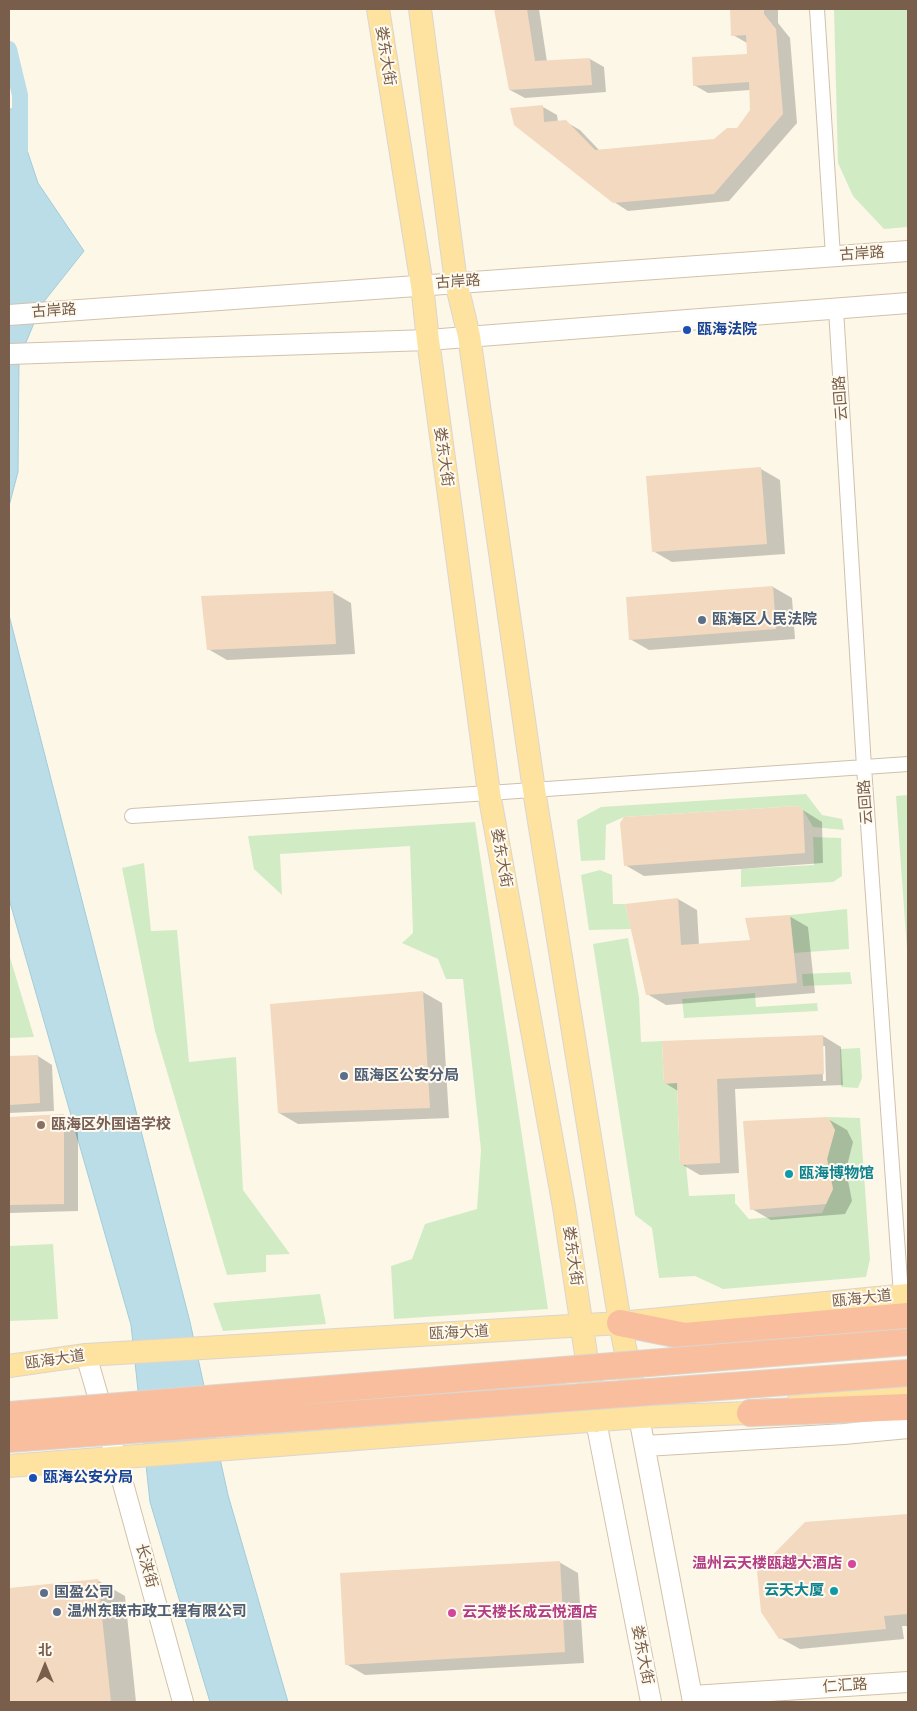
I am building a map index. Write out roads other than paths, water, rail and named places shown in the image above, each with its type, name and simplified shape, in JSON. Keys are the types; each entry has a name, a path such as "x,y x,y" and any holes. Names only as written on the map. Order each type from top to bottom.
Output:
{"highway":[{"path":"620,1324 684,1336 906,1302"},
{"path":"9,1415 908,1342"},
{"path":"9,1439 908,1374"},
{"path":"750,1413 908,1407"}],"main road":[{"name":"娄东大街","path":"378,9 422,285 489,793 564,1207 596,1421"},
{"path":"420,9 456,282 469,336 534,790 620,1324 639,1417"},
{"name":"瓯海大道","path":"9,1366 86,1355 620,1324"},
{"path":"9,1466 639,1417 750,1413 829,1396 908,1390"}],"street":[{"path":"817,9 833,256"},
{"name":"古岸路","path":"9,314 908,251"},
{"path":"9,354 428,340 908,303"},
{"name":"云回路","path":"836,309 864,767 906,1302"},
{"path":"132,816 908,764"},
{"name":"长浃街","path":"86,1355 183,1702"},
{"path":"639,1417 692,1699"},
{"name":"娄东大街","path":"596,1421 651,1702"},
{"path":"645,1446 844,1434 908,1428"},
{"name":"仁汇路","path":"692,1699 908,1682"}],"water":[{"path":"13,108 38,183 84,251 42,304 19,359 18,472 9,506 9,110"},
{"path":"9,615 190,1322 228,1495 288,1702 210,1702 150,1502 131,1325 9,899"}],"waterway":[{"path":"9,49 20,95 20,150"}],"place":[{"name":"瓯海法院","path":"687,330"},
{"name":"瓯海区人民法院","path":"702,620"},
{"name":"瓯海区公安分局","path":"344,1076"},
{"name":"瓯海区外国语学校","path":"41,1125"},
{"name":"瓯海博物馆","path":"789,1174"},
{"name":"瓯海公安分局","path":"33,1478"},
{"name":"温州云天楼瓯越大酒店","path":"852,1564"},
{"name":"云天大厦","path":"834,1591"},
{"name":"国盈公司","path":"44,1593"},
{"name":"温州东联市政工程有限公司","path":"57,1612"},
{"name":"云天楼长成云悦酒店","path":"452,1613"}]}
